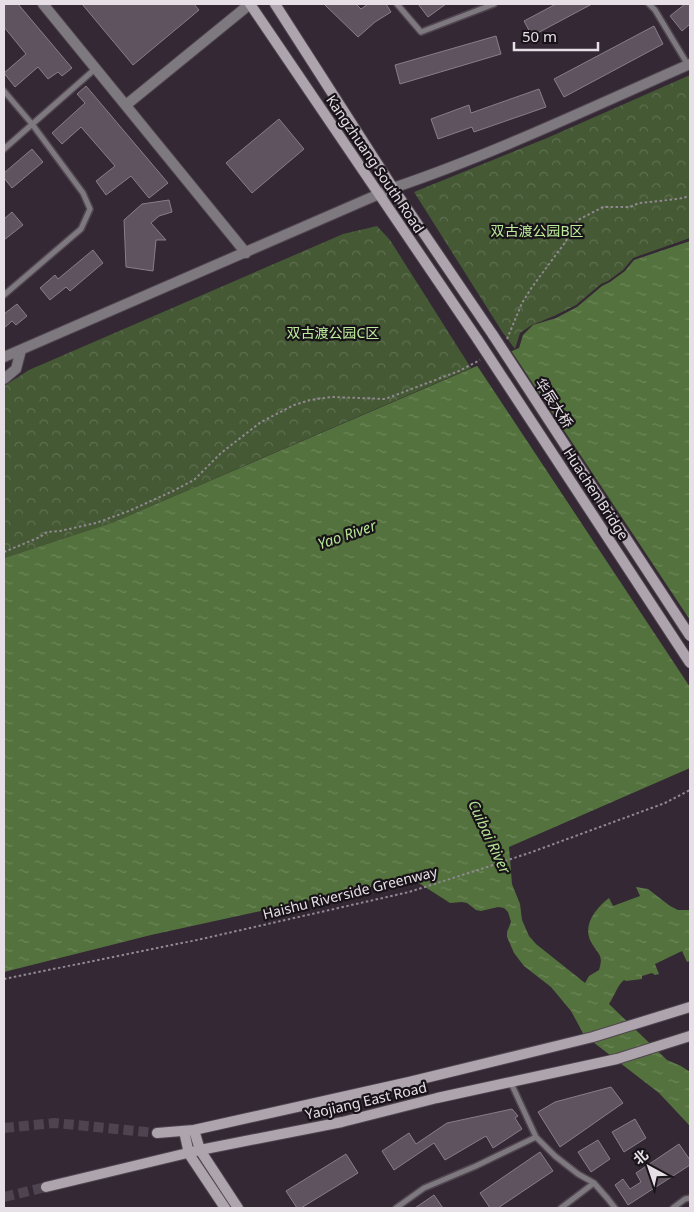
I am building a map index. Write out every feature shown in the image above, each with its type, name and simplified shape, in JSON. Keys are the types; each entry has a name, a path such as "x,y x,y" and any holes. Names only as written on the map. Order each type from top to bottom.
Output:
{"main road":[{"name":"Kangzhuang South Road","path":"250,4 478,340"},
{"name":"Kangzhuang South Road","path":"275,4 392,188 493,335"},
{"name":"华辰大桥","path":"493,335 690,636"},
{"name":"Huachen Bridge","path":"478,340 690,663"},
{"name":"Yaojiang East Road","path":"157,1133 189,1130 408,1082 593,1038 690,1007"},
{"name":"Yaojiang East Road","path":"46,1187 200,1150 342,1122 437,1098 616,1059 690,1036"},
{"path":"189,1130 238,1208"},
{"path":"189,1130 188,1154 225,1208"}],"street":[{"path":"43,4 246,253"},
{"path":"126,105 250,4"},
{"path":"4,357 392,188 432,175 689,65"},
{"path":"4,379 16,370 21,350"}],"lane":[{"path":"397,4 422,32 494,4"},
{"path":"649,4 655,10 689,65"},
{"path":"4,149 96,68"},
{"path":"4,91 32,124 83,193 90,209 81,229 4,295"},
{"path":"510,1082 536,1137 555,1156 578,1174 594,1183 615,1208"},
{"path":"396,1208 424,1188 476,1166 536,1137"},
{"path":"561,1208 594,1183"},
{"path":"673,1208 690,1198"}],"path":[{"path":"501,344 508,338 522,302 564,244 578,220 603,207 630,207 639,203 690,196"},
{"path":"4,552 40,537 47,532 96,523 129,511 173,491 194,480 221,453 261,422 294,405 310,400 332,398 385,399 459,371 485,356"},
{"name":"Haishu Riverside Greenway","path":"4,980 197,940 412,891 524,855 665,804 690,790"}],"green space":[{"name":"双古渡公园B区","path":"690,75 690,238 633,258 623,270 601,284 576,305 532,325 520,333 515,349 414,192 547,138"},
{"name":"双古渡公园C区","path":"377,226 390,240 471,368 114,522 4,558 4,386 29,370 343,234"}],"water":[{"path":"690,241 690,768 509,847 512,884 520,904 522,920 529,936 536,944 585,983 589,976 599,970 601,961 600,955 589,936 589,923 599,907 609,898 613,906 640,896 636,887 648,889 678,910 690,910 690,961 687,962 682,951 655,964 659,974 655,975 652,973 642,976 642,979 624,980 609,1004 667,1060 690,1072 690,1126 659,1093 584,1035 571,1011 551,987 524,966 514,953 507,937 511,922 508,912 504,908 498,907 481,911 476,910 467,903 450,903 411,878 151,935 4,972 4,558 114,522 519,348 523,335 533,325 556,318 577,307 602,286 625,271 634,260"}],"pier":[{"path":"510,349 690,620 690,687 476,364"}],"building":[{"path":"4,4 18,4 72,68 62,76 58,72 48,79 38,67 15,87 4,73 26,54 4,27"},
{"path":"82,4 194,4 199,10 133,65"},
{"path":"324,4 356,4 361,9 368,4 386,4 391,12 375,22 358,37"},
{"path":"418,4 446,4 428,17"},
{"path":"556,4 592,4 532,36 524,21"},
{"path":"685,4 690,4 690,24 682,31 670,16"},
{"path":"654,26 663,44 564,97 554,79"},
{"path":"496,36 501,54 400,84 395,65"},
{"path":"86,86 168,183 149,198 131,176 106,195 96,181 115,166 81,127 62,144 52,133 85,103 77,94"},
{"path":"539,89 546,107 474,132 472,127 438,139 431,119 469,105 471,113"},
{"path":"279,119 304,149 252,193 226,163"},
{"path":"32,149 43,162 12,188 4,178 4,173"},
{"path":"169,200 172,212 159,216 151,223 166,240 156,240 153,271 126,267 124,220 142,204"},
{"path":"12,212 23,225 4,240 4,219"},
{"path":"93,250 103,263 70,291 66,287 50,300 40,288 55,275 58,279"},
{"path":"17,304 27,316 16,325 12,321 4,328 4,314"},
{"path":"611,1087 623,1103 560,1147 538,1112 555,1102"},
{"path":"512,1109 518,1116 515,1118 522,1129 493,1148 486,1136 445,1160 434,1143 394,1170 382,1151 409,1133 416,1144 447,1123"},
{"path":"635,1119 646,1138 624,1152 612,1132"},
{"path":"598,1140 610,1159 591,1172 578,1152"},
{"path":"679,1144 690,1160 690,1165 628,1205 615,1185 623,1179 630,1189 641,1182 636,1173"},
{"path":"540,1152 553,1171 498,1208 490,1208 480,1193"},
{"path":"346,1154 358,1173 301,1208 297,1208 286,1191"},
{"path":"434,1195 443,1208 415,1208"}],"tunnel":[{"path":"4,1128 55,1123 157,1133"},
{"path":"4,1197 46,1187"}],"water label":[{"name":"Yao River","path":"347,535"},
{"name":"Cuibai River","path":"489,837"}]}
